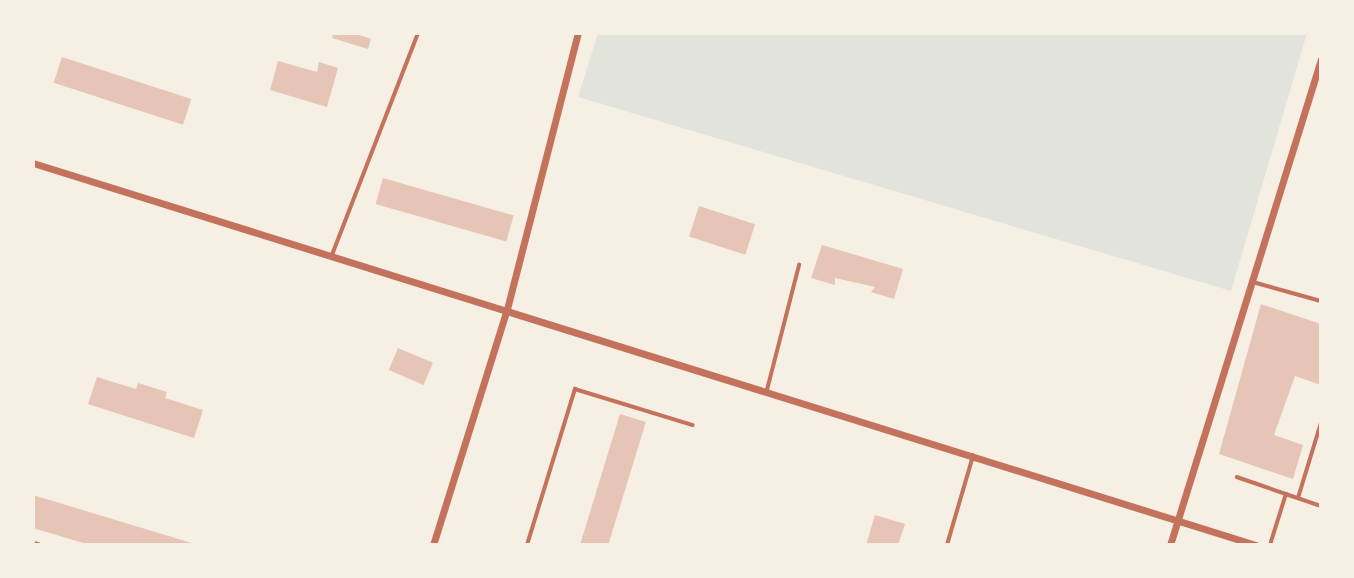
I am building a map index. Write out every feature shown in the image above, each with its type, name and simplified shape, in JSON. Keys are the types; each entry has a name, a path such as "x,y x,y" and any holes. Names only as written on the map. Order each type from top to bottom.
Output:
{"street":[{"path":"433,545 507,309 578,33"},
{"path":"1170,545 1321,58"},
{"path":"33,163 974,454 1256,545"}],"lane":[{"path":"332,255 418,33"},
{"path":"33,47 33,66"},
{"path":"767,390 799,265"},
{"path":"1251,281 1321,301"},
{"path":"527,545 575,389 692,425"},
{"path":"1298,498 1321,423"},
{"path":"947,545 974,454"},
{"path":"1237,477 1321,506"},
{"path":"1270,545 1286,494"}],"shaded area":[{"path":"598,33 1307,33 1231,291 578,97"}],"building":[{"path":"333,33 354,33 371,39 368,49 332,38"},
{"path":"62,57 191,99 183,125 54,83"},
{"path":"278,61 317,72 319,62 338,68 327,107 270,90"},
{"path":"383,178 514,215 506,241 376,204"},
{"path":"699,206 755,224 745,255 689,236"},
{"path":"822,245 903,269 894,299 871,292 875,287 835,278 835,285 811,278"},
{"path":"1261,304 1321,324 1321,385 1295,376 1274,435 1303,445 1293,479 1219,454"},
{"path":"398,348 433,363 424,385 389,370"},
{"path":"97,377 136,389 138,383 167,392 165,398 203,410 194,438 88,404"},
{"path":"620,414 646,422 608,545 580,545"},
{"path":"33,495 195,545 90,545 33,528"},
{"path":"875,515 905,524 898,545 866,545"}]}
